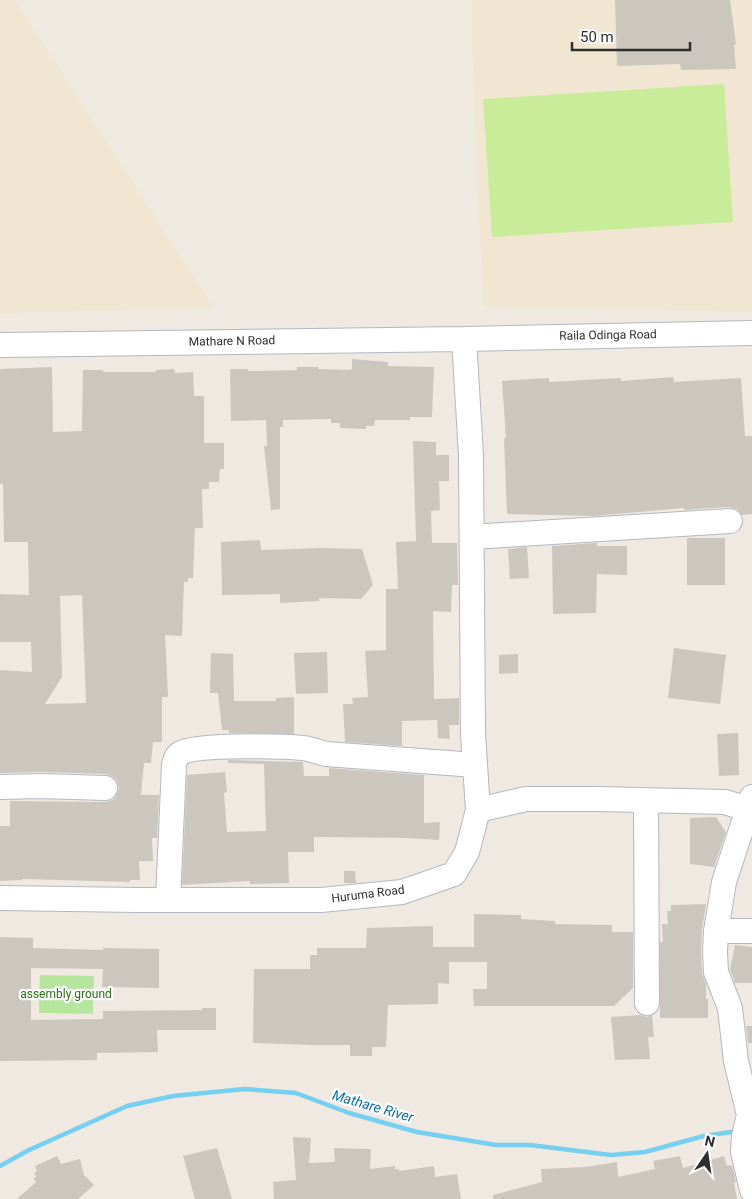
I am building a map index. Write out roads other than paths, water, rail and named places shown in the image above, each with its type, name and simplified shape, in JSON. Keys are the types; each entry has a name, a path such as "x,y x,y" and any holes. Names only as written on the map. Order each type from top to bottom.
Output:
{"street":[{"name":"Raila Odinga Road","path":"464,339 752,333"},
{"name":"Mathare N Road","path":"0,345 464,339"},
{"name":"Huruma Road","path":"0,898 321,900 402,892 454,874 467,852 478,810 473,734 471,455 464,339"},
{"path":"472,537 730,522"},
{"path":"168,900 174,765 175,759 186,750 274,746 305,748 326,754 475,765"},
{"path":"0,787 105,788"},
{"path":"478,810 526,799 750,803 724,882 716,931 716,972 730,1008 746,1125 743,1152 752,1190"},
{"path":"646,800 647,1003"},
{"path":"716,931 752,931"}],"waterway":[{"name":"Mathare River","path":"0,1166 29,1150 127,1106 173,1096 245,1089 296,1093 349,1113 417,1132 496,1145 530,1145 611,1155 645,1152 704,1136 738,1131"}],"park label":[{"name":"assembly ground","path":"66,994"}]}
